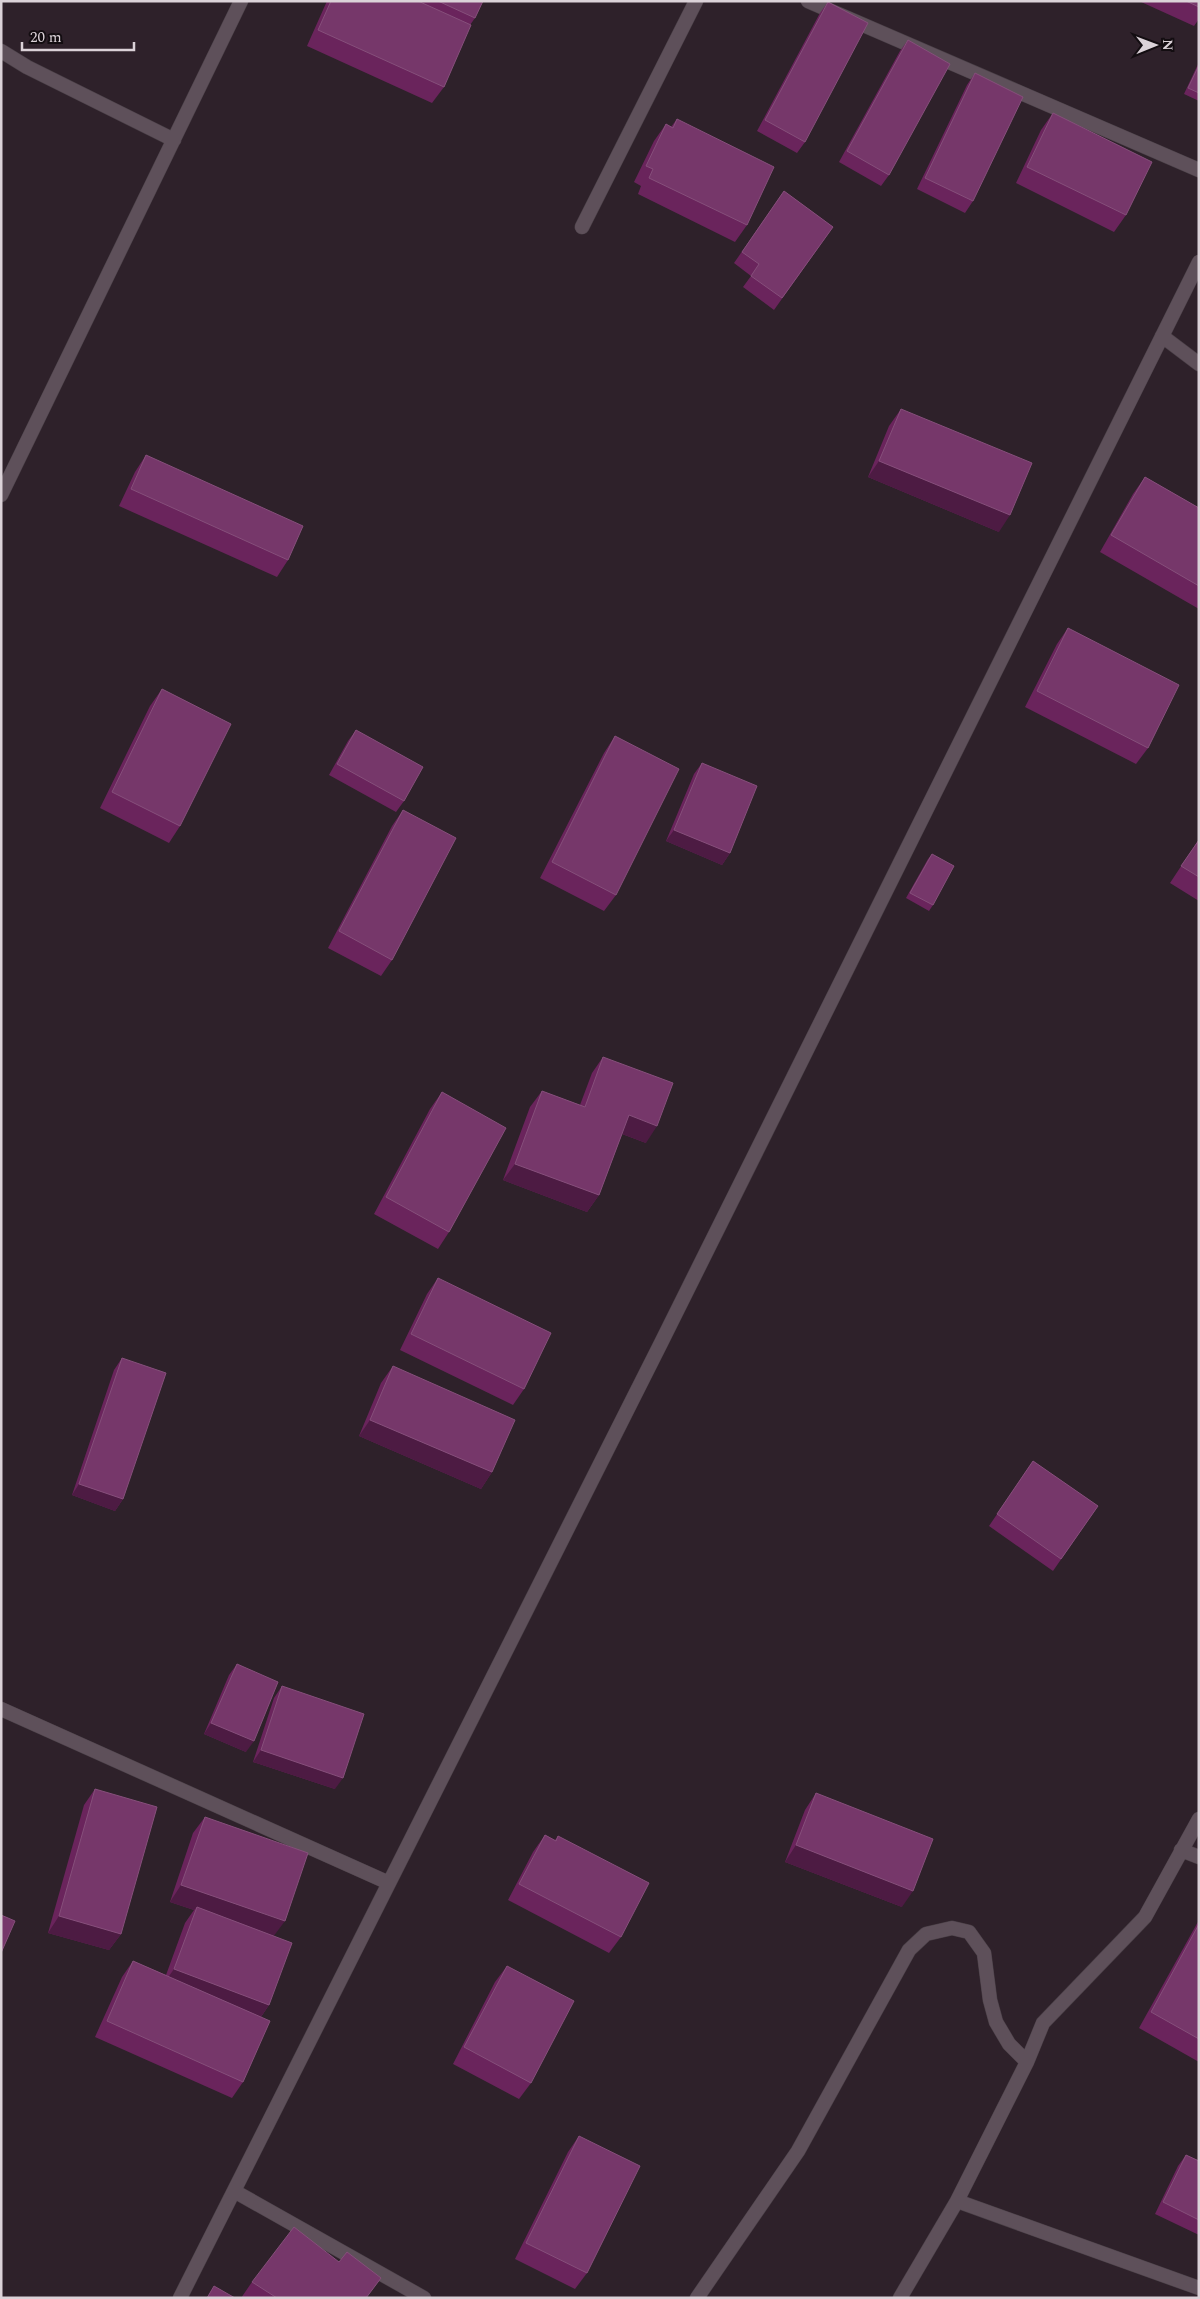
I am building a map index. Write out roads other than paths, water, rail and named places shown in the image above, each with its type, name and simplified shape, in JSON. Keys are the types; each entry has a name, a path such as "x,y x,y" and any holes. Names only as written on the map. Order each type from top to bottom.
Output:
{"street":[{"path":"1,495 242,1"},
{"path":"582,227 696,1"},
{"path":"808,1 1199,170"},
{"path":"1,51 27,67 174,140"},
{"path":"180,2298 661,1343 1199,262"},
{"path":"1162,336 1199,364"},
{"path":"1,1709 389,1883"},
{"path":"900,2298 956,2201 1027,2062 1043,2023 1145,1917 1199,1819"},
{"path":"1181,1850 1199,1857"},
{"path":"697,2298 798,2151 909,1950 926,1934 952,1928 969,1932 984,1952 990,2000 996,2022 1009,2044 1027,2062"},
{"path":"234,2191 424,2298"},
{"path":"956,2201 1199,2288"}]}
